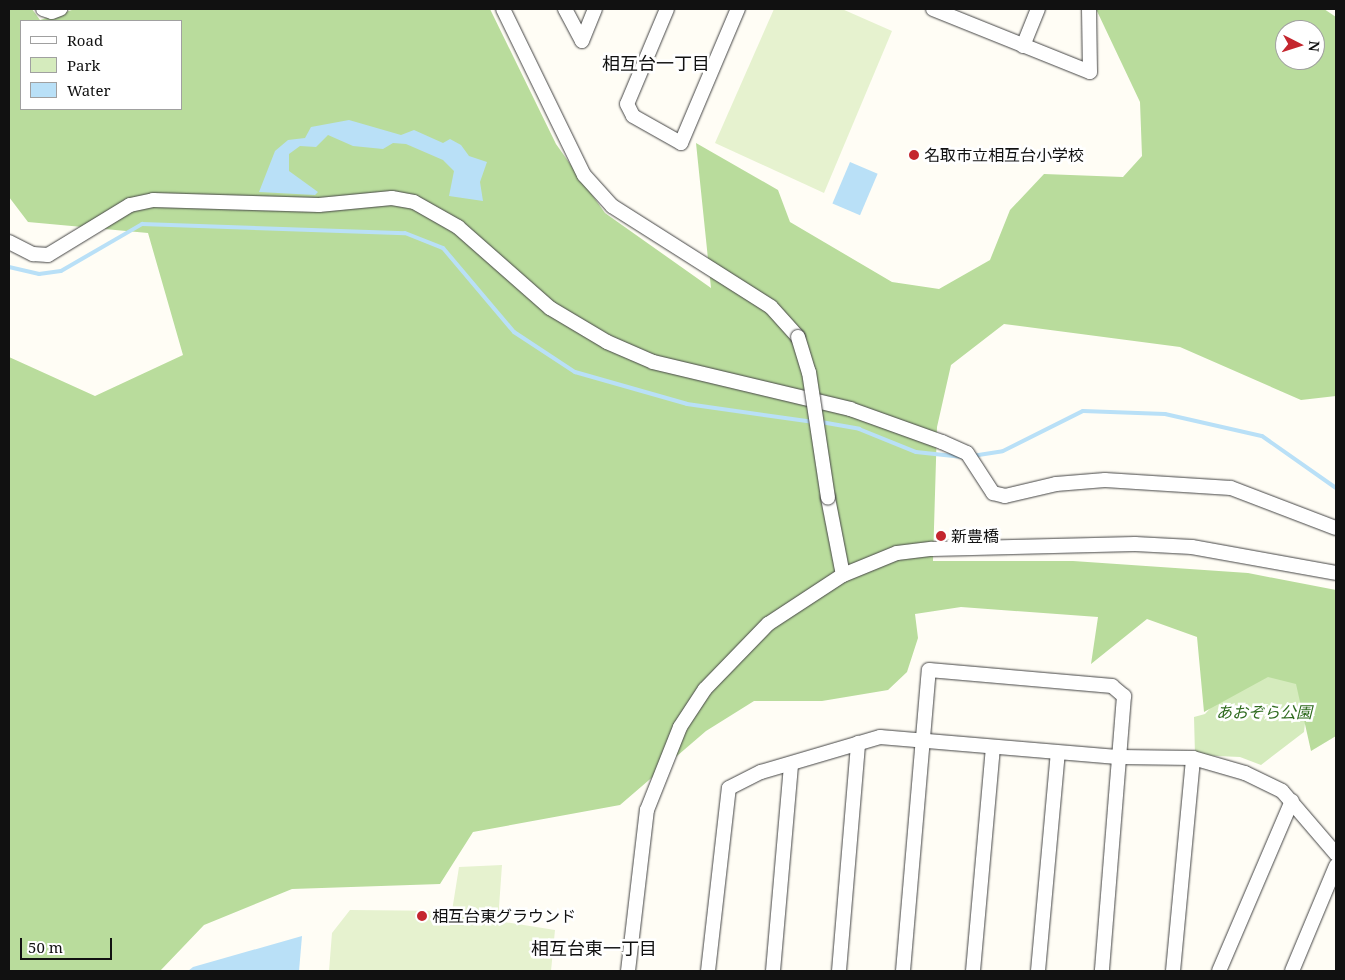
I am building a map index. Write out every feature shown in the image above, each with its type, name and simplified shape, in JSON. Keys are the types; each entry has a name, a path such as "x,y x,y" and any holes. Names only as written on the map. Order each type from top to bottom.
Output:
{"street":[{"path":"43,9 52,12 60,9"},
{"path":"503,9 584,175 612,206 771,307 798,337 809,372 828,498 843,575"},
{"path":"565,9 582,41 595,9"},
{"path":"667,9 627,104 633,116 681,143 738,9"},
{"path":"933,9 964,14 1023,46 1090,72 1089,9"},
{"path":"1023,46 1038,9"},
{"path":"9,242 33,254 48,254 130,205 153,200 320,205 392,198 414,202 458,227 550,308 607,342 653,362 850,409 967,453 992,493 1004,496 1056,484 1105,480 1231,488 1336,528"},
{"path":"628,971 647,810 680,727 705,689 768,624 843,575 897,553 932,549 1116,544 1192,547 1336,573"},
{"path":"903,971 929,670 1112,686 1124,696 1102,971"},
{"path":"708,971 725,795 735,783 880,736 1120,757 1192,758 1245,773 1292,801 1336,854"},
{"path":"839,971 858,743"},
{"path":"973,971 993,747"},
{"path":"1038,971 1058,752"},
{"path":"1173,971 1192,758"},
{"path":"773,971 791,764"},
{"path":"1219,971 1292,801"},
{"path":"1292,971 1336,866"}],"green space":[{"path":"9,9 32,9 40,20 75,9 490,9 556,144 605,213 711,288 696,143 778,190 790,222 892,282 939,289 990,260 1010,210 1044,174 1123,177 1142,156 1140,102 1096,9 1324,9 1336,17 1336,396 1301,400 1180,347 1004,324 951,365 937,427 933,561 1073,561 1248,573 1336,590 1336,736 1311,751 1296,684 1268,677 1204,712 1197,637 1147,619 1091,664 1098,617 961,607 915,614 918,638 907,672 888,690 822,701 754,701 706,731 620,805 473,832 440,884 292,889 204,925 160,971 9,971 9,357 95,396 183,355 148,233 28,222 9,197"},
{"path":"774,9 842,9 892,31 824,193 715,143"},
{"name":"あおぞら公園","path":"1264,662 1309,688 1304,732 1261,765 1240,757 1195,755 1194,717 1205,714 1237,679"},
{"name":"相互台東グラウンド","path":"502,865 498,921 555,930 551,971 329,971 332,933 350,910 452,911 459,867"}],"water":[{"path":"349,120 401,135 414,130 443,143 450,139 461,145 469,156 487,162 480,182 483,201 449,196 454,171 443,160 406,144 393,143 383,149 353,146 328,135 316,147 300,146 289,154 289,171 318,192 315,195 259,192 275,151 288,140 305,138 311,127"},
{"path":"850,162 878,174 860,215 832,203"},
{"path":"302,936 299,971 188,971 193,967"}],"waterway":[{"path":"9,267 39,274 61,271 142,224 405,233 443,248 514,332 575,372 687,404 814,422"},
{"path":"972,456 1003,451 1083,411 1165,414 1262,436 1336,488"},
{"path":"821,422 859,429 916,452 963,457"}],"place":[{"name":"名取市立相互台小学校","path":"914,155"},
{"name":"新豊橋","path":"941,536"},
{"name":"相互台東グラウンド","path":"422,916"}],"district":[{"name":"相互台一丁目","path":"656,63"},
{"name":"相互台東一丁目","path":"594,948"}]}
